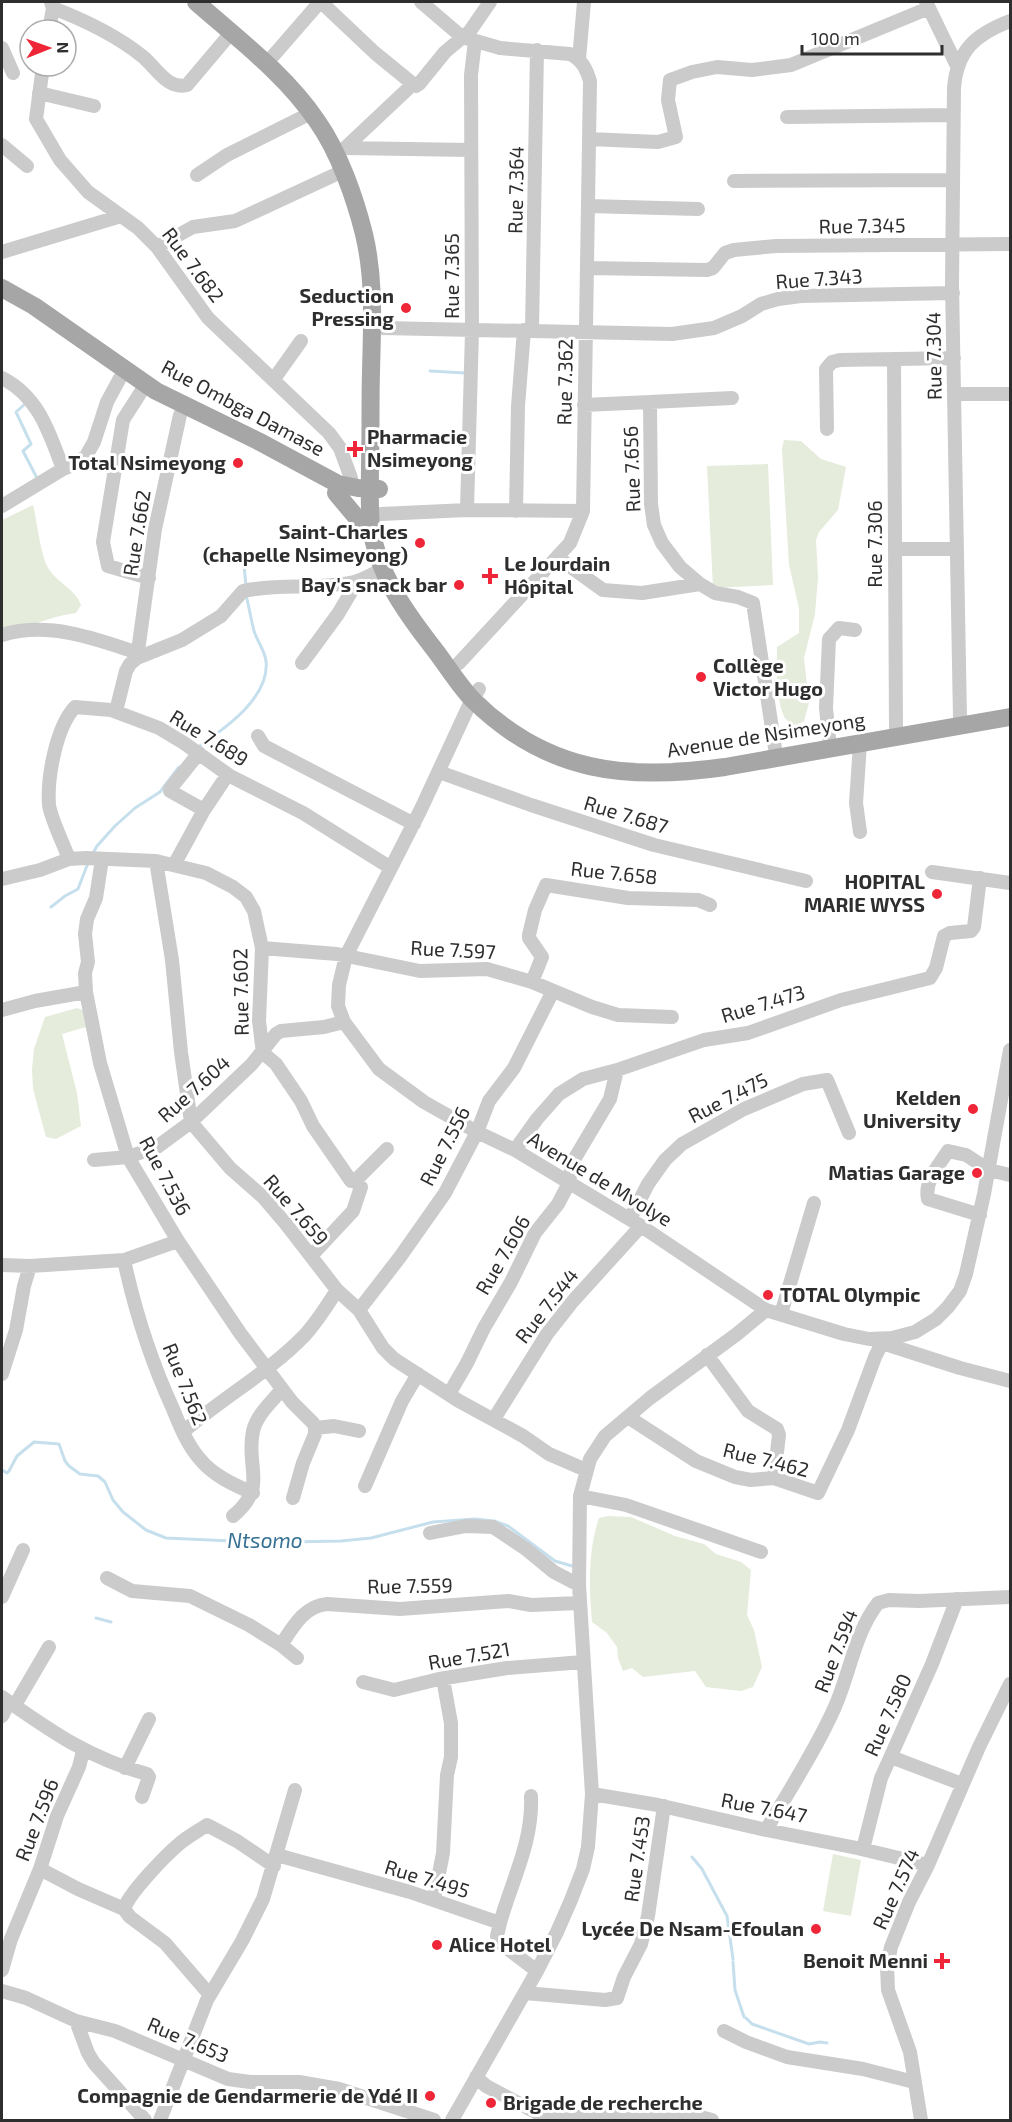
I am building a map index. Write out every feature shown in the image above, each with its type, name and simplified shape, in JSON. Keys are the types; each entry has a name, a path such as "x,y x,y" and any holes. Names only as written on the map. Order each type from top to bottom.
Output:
{"main road":[{"name":"Avenue de Nsimeyong","path":"196,2 275,71 326,134 343,171 364,233 371,275 373,306 370,462 387,551 399,582 432,630 459,663 476,694 538,736 571,751 600,759 663,765 1011,708"},
{"name":"Avenue de Nsimeyong","path":"212,2 295,76 319,103 345,148 361,190 378,253 383,291 373,538 383,569 400,603 476,694 515,734 534,746 582,764 614,771 649,774 681,773 1011,717"},
{"name":"Rue Ombga Damase","path":"2,288 34,306 180,416 376,499"},
{"name":"Rue Ombga Damase","path":"2,299 37,320 120,378 156,391 342,485"},
{"path":"370,462 342,485 373,538"}],"street":[{"path":"273,56 320,2 375,53 416,86 445,52 469,39 490,2"},
{"path":"421,2 469,39 500,48 570,54 579,59 584,2"},
{"path":"52,5 118,38 144,58 172,85 186,85 231,33"},
{"path":"589,139 658,142 676,137 668,100 670,80 692,72 717,67 752,70 791,65 927,5 957,66"},
{"name":"Rue 7.304","path":"960,718 952,293 953,115 957,66 976,38 990,29 1011,21"},
{"name":"Rue 7.365","path":"467,510 472,331 469,39"},
{"path":"2,48 13,73"},
{"name":"Rue 7.364","path":"516,511 518,406 528,330 537,51"},
{"name":"Rue 7.362","path":"459,663 575,535 582,511 590,81 586,68 579,59"},
{"name":"Rue 7.682","path":"41,78 36,121 60,160 88,192 138,228 158,247 204,314 329,433 340,448 342,485"},
{"path":"345,148 413,84"},
{"path":"39,93 94,106"},
{"path":"197,175 227,156 311,113"},
{"path":"787,117 953,115"},
{"path":"2,145 27,166"},
{"path":"345,148 471,150"},
{"path":"158,247 193,227 235,221 343,171"},
{"path":"734,181 953,180"},
{"path":"588,206 698,209"},
{"path":"2,252 121,216"},
{"name":"Rue 7.345","path":"587,268 707,270 713,268 725,253 766,247 1011,244"},
{"name":"Rue 7.343","path":"382,328 672,334 714,328 742,316 761,304 778,299 801,296 952,293"},
{"path":"274,380 301,341"},
{"path":"827,429 826,369 832,362 954,358"},
{"name":"Rue 7.306","path":"894,359 896,728"},
{"path":"2,378 24,392 45,422 63,469"},
{"path":"3,502 76,464 86,456 94,442 107,402 120,378"},
{"path":"144,388 123,420 103,542 108,566 149,578"},
{"path":"955,394 1011,394"},
{"path":"650,402 732,398"},
{"name":"Rue 7.656","path":"584,405 650,402 651,504 654,525 662,543 680,567 700,584"},
{"name":"Rue 7.662","path":"137,656 155,528 180,416"},
{"path":"376,499 467,510 582,511"},
{"path":"895,549 957,549"},
{"path":"556,557 603,590 642,593 700,584 715,593 738,597 753,603 776,748"},
{"path":"116,711 126,672 130,663 137,656 182,640 213,621 243,591 266,588 320,587 357,582 383,569"},
{"path":"302,663 338,614 357,582"},
{"path":"830,738 826,721 829,639 839,628 855,630"},
{"path":"2,635 14,631 57,631 93,638 137,656"},
{"name":"Avenue de Mvolye","path":"476,694 414,824 346,956 339,985 338,1006 344,1022 379,1069 424,1102 477,1132 515,1150 635,1222 766,1310 868,1339 892,1338 915,1332 936,1319 948,1308 960,1291 980,1215 1011,1050"},
{"name":"Rue 7.689","path":"69,859 49,806 53,753 70,713 75,707 116,711 159,728 230,776 303,813 391,868"},
{"path":"258,736 264,746 414,824"},
{"path":"860,744 856,803 860,832"},
{"path":"199,753 170,791 204,810"},
{"name":"Rue 7.687","path":"439,772 531,806 654,845 806,881"},
{"path":"174,865 204,810 226,777 230,776"},
{"name":"Rue 7.602","path":"2,879 40,870 69,859 156,861 206,873 233,887 246,897 254,911 262,948 259,1021 262,1053 276,1064 301,1101 330,1154 351,1181 355,1181"},
{"name":"Rue 7.536","path":"102,859 96,898 87,919 85,934 88,962 85,973 86,992 100,1063 128,1157 178,1241 240,1333 315,1428"},
{"path":"156,861 172,960 191,1122"},
{"path":"932,872 1011,883"},
{"name":"Rue 7.473","path":"515,1150 537,1119 559,1094 583,1079 617,1070 704,1040 748,1033 841,1000 930,978 936,968 944,936 950,933 971,931 974,927 980,878"},
{"name":"Rue 7.658","path":"532,981 542,957 529,935 546,885 628,898 698,900 710,905"},
{"name":"Rue 7.597","path":"262,948 346,956 420,971 487,969 532,981 618,1015 672,1017"},
{"name":"Rue 7.556","path":"359,1310 445,1193 477,1132 489,1101 514,1068 553,991"},
{"path":"2,1010 35,1001 86,992"},
{"name":"Rue 7.604","path":"94,1160 128,1157 157,1147 191,1122 262,1053 276,1034 281,1031 324,1027 344,1022"},
{"name":"Rue 7.606","path":"449,1394 511,1282 535,1233 558,1204 569,1183 572,1163 610,1100 617,1070"},
{"name":"Rue 7.475","path":"635,1222 648,1184 664,1161 682,1144 744,1109 803,1084 827,1080 849,1133"},
{"name":"Rue 7.659","path":"191,1122 231,1168 262,1197 337,1290 359,1310 383,1348 394,1359 549,1454 586,1470"},
{"path":"311,1256 353,1211 361,1187 355,1181 387,1149"},
{"path":"980,1215 928,1199 926,1191 928,1182 948,1151 966,1155 989,1170 1011,1175"},
{"path":"781,1314 814,1203"},
{"name":"Rue 7.544","path":"494,1419 547,1334 635,1222"},
{"path":"2,1265 30,1266 124,1260 178,1241"},
{"name":"Rue 7.562","path":"124,1260 143,1332 183,1432 200,1460 232,1484 253,1493"},
{"path":"2,1374 16,1330 30,1266"},
{"path":"183,1432 201,1416 268,1368 303,1336 324,1312 337,1290"},
{"path":"452,2121 537,1971 571,1900 583,1869 588,1847 592,1794 579,1603 580,1496 586,1470 596,1448 605,1436 650,1398 766,1310"},
{"path":"868,1339 960,1368 1011,1381"},
{"name":"Rue 7.462","path":"628,1418 696,1461 735,1477 751,1480 774,1478 818,1493 848,1430 882,1343"},
{"path":"707,1355 748,1411 777,1429 774,1478"},
{"path":"366,1486 402,1401 418,1374"},
{"path":"232,1516 243,1508 253,1493 253,1431 258,1417 282,1389"},
{"path":"292,1498 315,1434 315,1428 334,1426 359,1431"},
{"path":"580,1496 626,1505 761,1552"},
{"path":"430,1533 466,1526 493,1527 526,1549 554,1572 579,1585"},
{"path":"2,1597 23,1550"},
{"path":"107,1578 132,1591 190,1596 249,1625 297,1658"},
{"name":"Rue 7.594","path":"766,1830 827,1726 849,1668 857,1639 869,1614 878,1603 889,1600 1011,1598"},
{"name":"Rue 7.580","path":"863,1849 877,1792 957,1599"},
{"name":"Rue 7.559","path":"281,1645 303,1615 315,1605 399,1610 508,1601 525,1602 531,1605 579,1603"},
{"path":"2,1716 9,1702 49,1647"},
{"name":"Rue 7.521","path":"363,1682 394,1690 507,1668 583,1662"},
{"path":"434,1899 443,1853 451,1748 451,1723 443,1679"},
{"name":"Rue 7.574","path":"921,2121 906,2036 888,1990 887,1966 902,1918 928,1865 962,1784 1011,1684"},
{"path":"9,1702 83,1751 147,1774 149,1776 142,1797"},
{"path":"125,1768 149,1719"},
{"name":"Rue 7.596","path":"2,1970 11,1939 40,1869 57,1816 79,1767 83,1751"},
{"path":"891,1757 962,1784"},
{"path":"160,2121 210,1995 254,1918 268,1886 295,1790"},
{"name":"Rue 7.647","path":"592,1794 664,1806 928,1865"},
{"path":"531,1796 532,1812 529,1834 497,1936 499,1942 537,1971"},
{"name":"Rue 7.453","path":"525,1993 605,2001 617,1998 624,1977 641,1944 648,1916 664,1806"},
{"name":"Rue 7.495","path":"124,1909 133,1894 168,1854 207,1825 275,1860 434,1899 500,1923"},
{"path":"40,1869 124,1909 130,1917 165,1943 210,1995"},
{"name":"Rue 7.653","path":"2,1991 26,1998 76,2021 115,2031 228,2079 250,2082 299,2082 339,2089 434,2121"},
{"path":"76,2021 94,2063 145,2121"},
{"path":"724,2031 753,2045 787,2057 863,2069 914,2082"},
{"path":"476,2077 486,2086 545,2117 672,2120 693,2115 712,2121"}],"green space":[{"path":"784,440 801,441 821,459 846,467 838,510 819,532 816,540 818,577 815,614 804,658 809,703 804,721 796,726 786,719 782,711 777,673 777,647 799,633 799,608 789,565 782,449"},
{"path":"768,464 773,585 713,588 707,466"},
{"path":"33,505 47,566 74,594 81,605 76,613 2,632 2,520"},
{"path":"77,1008 86,1011 86,1027 62,1034 77,1093 81,1126 56,1139 46,1137 33,1089 34,1049 45,1017"},
{"path":"631,1517 675,1536 704,1544 716,1554 741,1562 751,1570 747,1615 754,1630 762,1667 753,1687 741,1691 706,1687 695,1671 643,1677 632,1668 623,1671 617,1647 607,1633 592,1622 591,1556 599,1518"},
{"path":"833,1854 861,1860 851,1916 823,1911"}],"waterway":[{"path":"430,371 465,373"},
{"path":"25,404 16,412 31,444 23,451 38,480"},
{"path":"243,555 246,586"},
{"path":"198,747 232,722 261,688 266,661 254,631 246,595"},
{"path":"92,855 115,826 135,808 160,792 179,767"},
{"path":"51,907 78,889 88,863"},
{"name":"Ntsomo","path":"2,1470 7,1473 17,1456 34,1442 59,1444 69,1466 80,1474 98,1476 105,1482 113,1500 123,1512 146,1530 166,1538 253,1542 268,1540 341,1541 371,1538 433,1522 475,1519 494,1521 508,1526 555,1561 572,1566"},
{"path":"96,1618 111,1622"},
{"path":"692,1857 702,1869 727,1916 733,1959"},
{"path":"733,1962 735,1990 744,2017"},
{"path":"746,2018 752,2024 809,2044 827,2043"}],"place":[{"name":"Seduction Pressing","path":"406,308"},
{"name":"Pharmacie Nsimeyong","path":"355,449"},
{"name":"Total Nsimeyong","path":"238,463"},
{"name":"Saint-Charles (chapelle Nsimeyong)","path":"420,543"},
{"name":"Le Jourdain Hôpital","path":"490,576"},
{"name":"Bay's snack bar","path":"459,585"},
{"name":"Collège Victor Hugo","path":"701,677"},
{"name":"HOPITAL MARIE WYSS","path":"937,894"},
{"name":"Kelden University","path":"973,1109"},
{"name":"Matias Garage","path":"977,1173"},
{"name":"TOTAL Olympic","path":"768,1295"},
{"name":"Lycée De Nsam-Efoulan","path":"816,1929"},
{"name":"Alice Hotel","path":"437,1945"},
{"name":"Benoit Menni","path":"942,1961"},
{"name":"Compagnie de Gendarmerie de Ydé II","path":"430,2096"},
{"name":"Brigade de recherche","path":"491,2103"}]}
